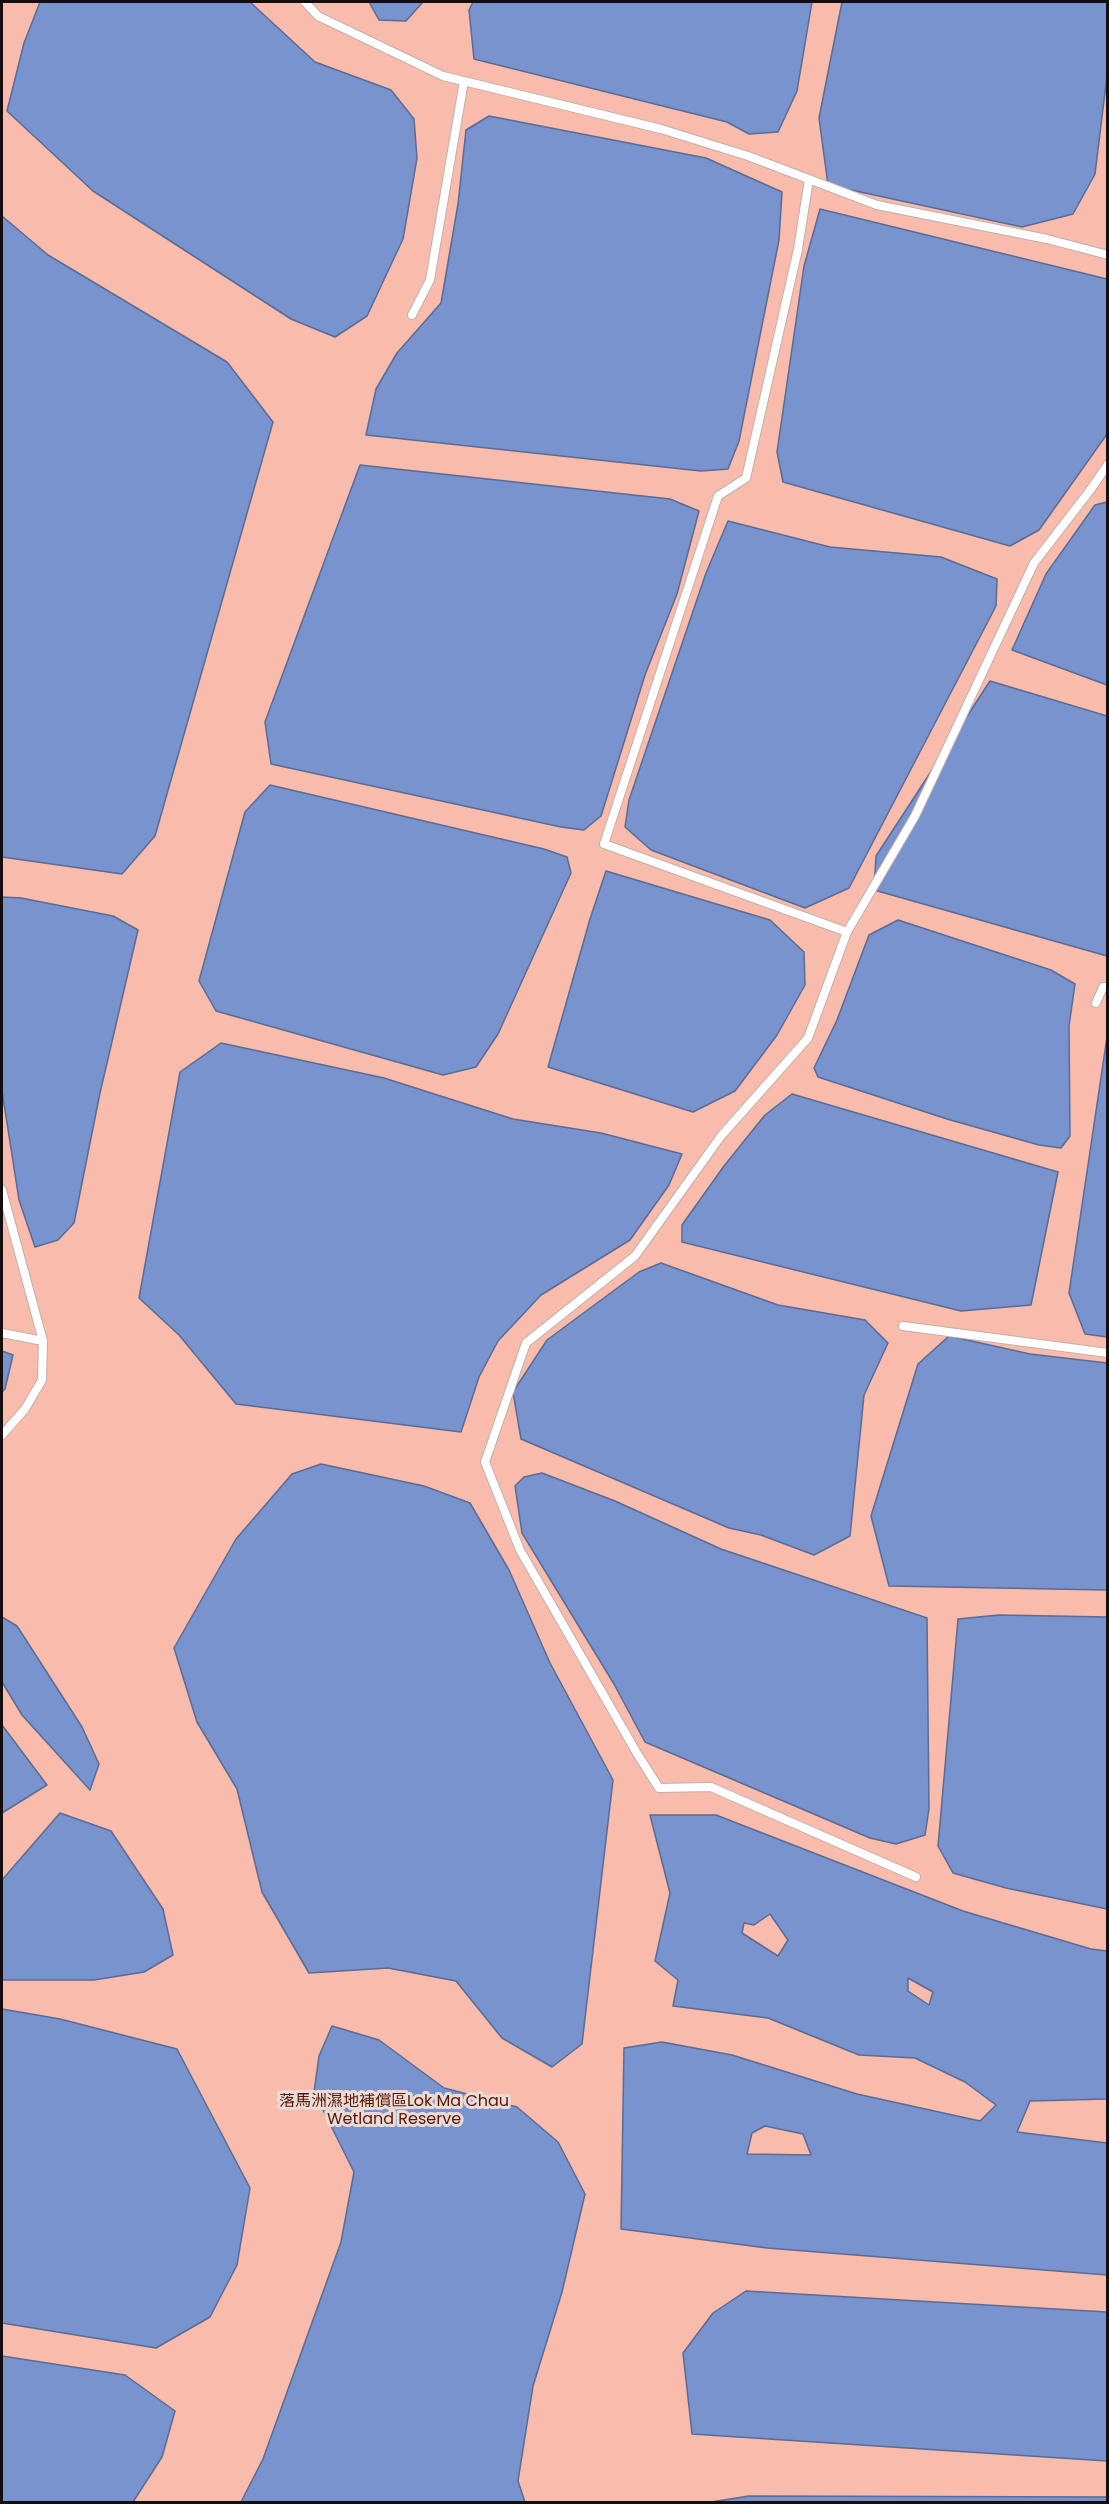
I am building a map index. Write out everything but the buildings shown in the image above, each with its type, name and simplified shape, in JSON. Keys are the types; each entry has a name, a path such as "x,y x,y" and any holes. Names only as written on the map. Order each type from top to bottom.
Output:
{"lane":[{"path":"305,2 318,16 443,76 661,129 748,156 877,205 1047,239 1107,255"},
{"path":"412,315 430,280 464,81"},
{"path":"809,179 798,249 746,478 718,496 604,844 847,932"},
{"path":"916,1877 711,1787 659,1788 520,1550 486,1462 526,1343 635,1256 721,1136 808,1038 847,932 915,816 1034,563 1092,489 1107,464"},
{"path":"1096,1003 1103,987 1107,987"},
{"path":"2,1190 43,1341 42,1380 25,1409 2,1435"},
{"path":"903,1326 1107,1353"},
{"path":"2,1333 43,1341"}],"green space":[{"name":"落馬洲濕地補償區Lok Ma Chau Wetland Reserve","path":"2,2 1107,2 1107,2502 2,2502"}],"water":[{"path":"40,2 250,2 315,62 391,90 414,119 417,158 403,239 367,316 335,337 291,319 93,191 7,111 24,43"},
{"path":"369,2 423,2 406,21 379,20"},
{"path":"473,2 812,2 797,91 778,132 749,134 727,122 474,59 469,10"},
{"path":"842,2 1107,2 1107,76 1095,174 1073,214 1022,227 828,185 819,118"},
{"path":"489,116 706,158 782,192 779,240 739,441 728,469 701,471 366,435 376,389 397,353 441,303 458,204 466,130"},
{"path":"820,209 1107,279 1107,434 1039,530 1010,546 783,482 777,452 804,266"},
{"path":"2,216 48,255 227,362 273,422 155,836 122,874 2,857"},
{"path":"360,465 670,499 699,511 677,594 645,675 601,816 584,830 561,827 271,764 265,722"},
{"path":"1108,502 1107,685 1012,650 1046,574 1095,505"},
{"path":"728,521 830,547 941,557 997,579 996,606 849,888 805,908 651,850 625,827 629,800 706,573"},
{"path":"990,681 1107,716 1107,956 874,890 876,856"},
{"path":"270,785 544,849 567,857 571,873 498,1034 476,1067 443,1075 216,1011 199,981 245,812"},
{"path":"606,871 770,920 804,952 805,985 777,1035 735,1091 693,1112 548,1067"},
{"path":"2,897 21,898 113,916 138,930 100,1093 74,1223 58,1240 35,1247 19,1200 2,1091"},
{"path":"898,920 1051,970 1075,984 1069,1026 1070,1136 1061,1148 1039,1145 947,1119 818,1077 814,1068 837,1020 869,935"},
{"path":"1107,1037 1107,1337 1085,1334 1069,1293"},
{"path":"221,1043 384,1078 513,1119 601,1133 682,1154 669,1185 630,1240 541,1295 498,1341 479,1377 461,1432 236,1404 179,1335 139,1298 180,1072"},
{"path":"792,1094 1058,1172 1031,1305 961,1311 682,1242 682,1225 724,1166 765,1115"},
{"path":"661,1263 778,1305 865,1320 888,1343 864,1395 850,1536 814,1555 761,1535 729,1528 521,1439 513,1392 547,1340 639,1272"},
{"path":"949,1336 1030,1354 1107,1363 1107,1590 889,1586 871,1516 918,1364"},
{"path":"2,1351 13,1355 5,1389 2,1392"},
{"path":"321,1464 424,1486 470,1503 509,1570 550,1663 613,1780 582,2044 552,2067 502,2038 456,1981 388,1968 309,1973 262,1892 237,1789 197,1722 174,1648 236,1539 292,1474"},
{"path":"542,1473 615,1501 721,1549 927,1618 929,1809 925,1835 896,1844 870,1838 645,1742 614,1684 522,1533 515,1486 524,1477"},
{"path":"999,1615 1107,1617 1107,1909 1006,1888 953,1873 938,1846 958,1619"},
{"path":"2,1617 17,1626 82,1727 99,1764 90,1790 22,1715 2,1682"},
{"path":"2,1725 47,1785 2,1813"},
{"path":"60,1813 111,1831 163,1909 173,1955 144,1972 94,1980 2,1980 2,1880"},
{"path":"650,1815 716,1815 963,1911 1091,1949 1107,1951 1107,2099 1030,2101 1017,2132 1107,2143 1107,2275 767,2248 621,2229 624,2048 662,2042 732,2055 857,2094 980,2121 996,2105 965,2082 915,2058 859,2055 768,2018 673,2006 678,1980 655,1961 670,1893","holes":["770,1914 788,1940 778,1956 742,1933 744,1923 754,1925","908,1978 933,1992 929,2005 908,1991","765,2126 803,2134 811,2155 747,2154 752,2133"]},
{"path":"2,2009 60,2019 177,2049 250,2188 237,2265 210,2317 156,2348 2,2323"},
{"path":"332,2026 379,2040 444,2088 517,2107 558,2142 585,2194 562,2292 533,2386 518,2481 525,2502 241,2502 263,2459 341,2242 354,2172 314,2092 319,2056"},
{"path":"746,2291 1107,2312 1107,2461 692,2434 683,2353 713,2313"},
{"path":"2,2356 125,2375 175,2411 162,2457 133,2502 2,2502"},
{"path":"749,2496 1107,2497 1108,2502 711,2502"}]}
